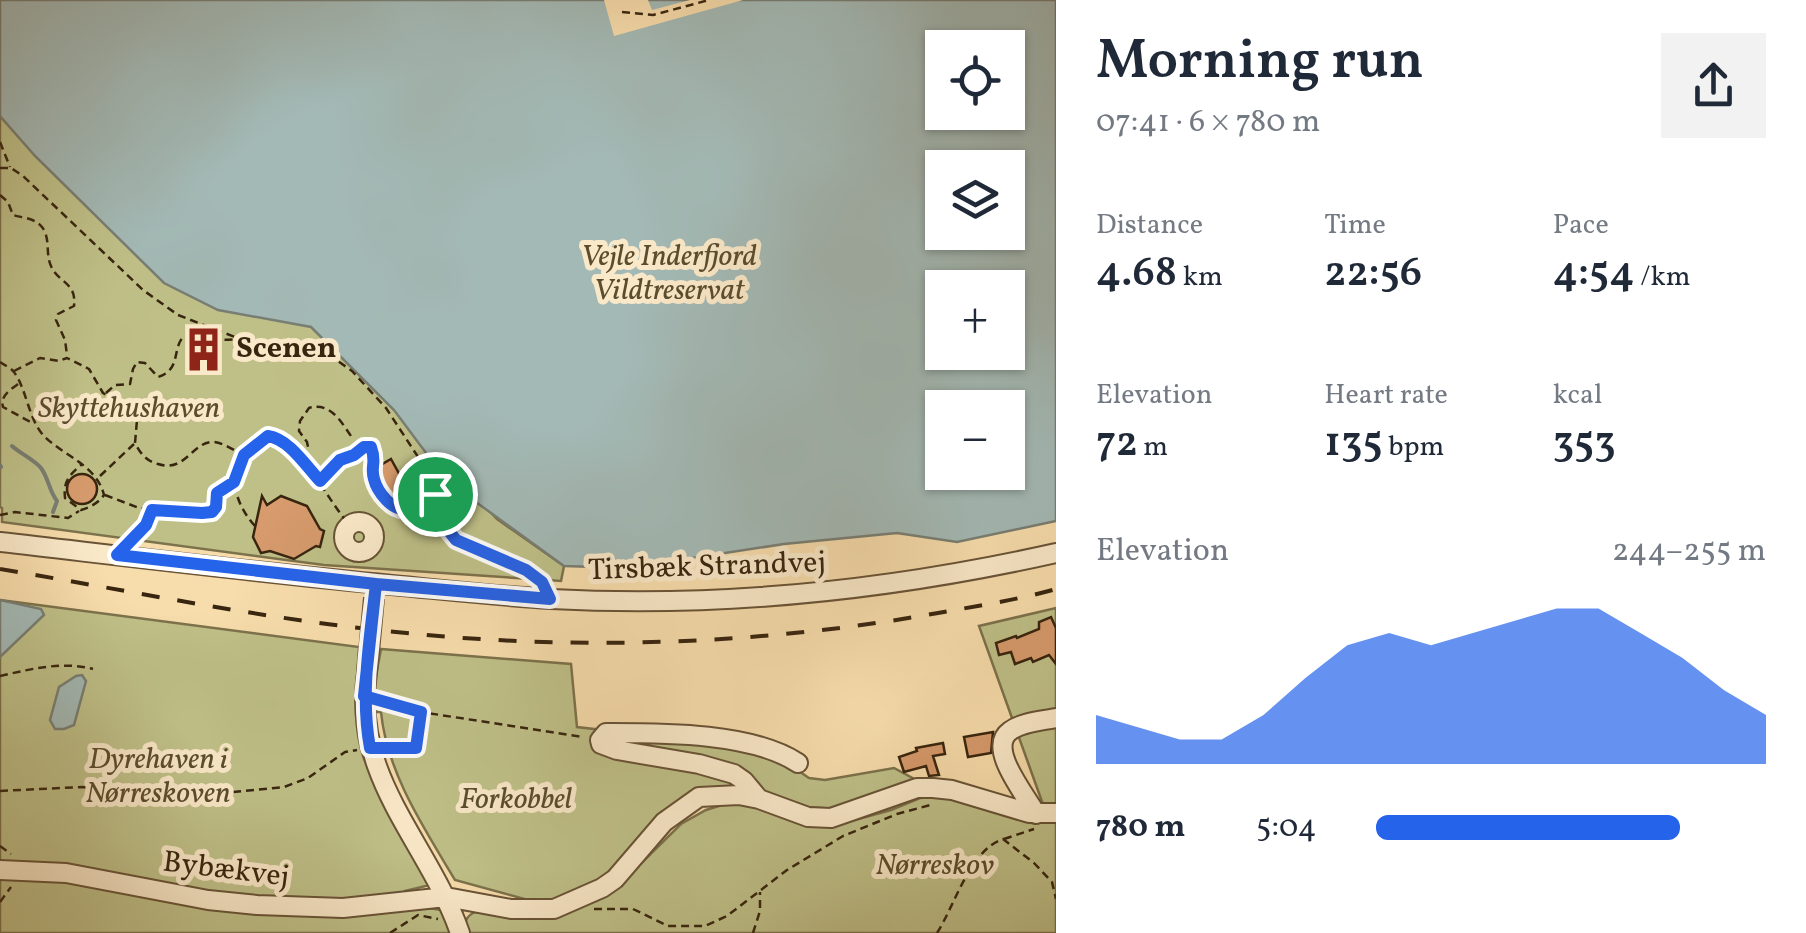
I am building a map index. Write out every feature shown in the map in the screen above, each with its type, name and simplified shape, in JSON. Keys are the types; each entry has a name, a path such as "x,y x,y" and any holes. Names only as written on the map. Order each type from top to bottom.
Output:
{"street":[{"path":"350,526 345,533 347,546 364,551 376,568 364,696 370,748 409,835 446,897 460,931"},
{"name":"Tirsbæk Strandvej","path":"0,542 375,591 550,599 710,600 807,594 887,585 1056,553"},
{"path":"1035,822 1002,748 1008,732 1056,718"},
{"path":"759,798 734,774 617,750 600,740 606,733 715,738 769,749 798,763"},
{"path":"578,900 615,879 664,822 699,797 739,794 808,818 830,818 918,788 933,788 952,790 1035,822 1056,813"},
{"name":"Bybækvej","path":"0,870 66,873 208,900 257,905 342,908 446,897 511,909 554,909 578,900"}],"path":[{"path":"622,12 653,15 709,0"},
{"path":"0,142 11,168 167,309 240,339 308,348 352,370 424,466 448,530 456,540 526,570 542,582 550,599"},
{"path":"0,168 11,168"},
{"path":"0,194 13,215 42,226 51,266 74,294 74,306 60,313 56,320 68,358"},
{"path":"105,394 115,384 130,384 137,362 145,363 158,377 165,375 183,337 202,336 223,342 240,339"},
{"path":"14,371 40,358 68,358 90,369 105,394 134,412 135,443 98,478"},
{"path":"0,362 14,371 44,436 98,478 104,494 152,510 208,513 216,507 217,493 234,482 244,455 271,436 281,440 320,481 335,509 350,526"},
{"path":"19,383 6,392 1,403 36,425"},
{"path":"299,458 308,447 298,431 309,408 317,406 335,413 351,436"},
{"path":"135,443 145,457 163,466 180,464 211,442 244,455"},
{"path":"320,481 340,460 368,446 373,450 374,481 393,507 410,508 435,494"},
{"path":"80,510 65,498 64,485 82,464"},
{"path":"234,482 243,511 255,526"},
{"path":"418,491 426,498"},
{"path":"0,516 15,512 68,518 91,507 104,494"},
{"path":"393,507 401,504"},
{"path":"117,555 146,525 152,510"},
{"path":"0,676 74,664 94,669"},
{"path":"364,696 421,712 600,740"},
{"path":"0,791 82,788 181,796 284,788 308,778 345,752 416,748 421,712"},
{"path":"578,900 590,909 633,909 668,926 691,928 718,922 798,863 844,836 897,814 941,803"},
{"path":"938,933 976,862 992,843 1035,822"},
{"path":"1002,839 1052,882 1056,900"},
{"path":"753,933 760,911 760,890"},
{"path":"390,933 418,916 448,921 460,931"}],"green space":[{"name":"Vejle Inderfjord Vildtreservat","path":"0,0 1056,0 1056,517 934,490 1025,490 1025,390 925,390 925,488 348,360 497,519 564,566 561,581 324,565 2,522 0,116 20,137"},
{"name":"Dyrehaven i Nørreskoven","path":"0,600 359,647 356,717 364,759 430,885 405,891 407,910 441,910 455,933 0,933"},
{"path":"1056,608 1056,808 1045,810 979,626"},
{"name":"Forkobbel","path":"381,649 571,664 577,727 744,746 787,763 809,778 825,780 894,768 918,781 835,809 808,807 742,785 707,788 586,891 552,901 532,901 455,880 431,840 399,778 381,712 369,712"},
{"name":"Forkobbel","path":"943,796 1031,823 1056,821 1056,933 468,933 467,918 475,912 554,915 610,894 681,824 722,805 752,805 800,824 833,826 920,798"}],"water":[{"name":"Vejle Inderfjord Vildtreservat","path":"0,0 1056,0 1056,521 957,542 897,533 784,544 627,568 564,566 447,481 394,410 311,327 218,310 164,283 35,156 0,116"},
{"path":"0,600 41,609 44,615 0,657"},
{"path":"82,675 86,681 74,725 55,729 50,720 59,687"}],"pier":[{"path":"604,0 648,0 652,10 690,0 743,0 614,36"}],"building":[{"path":"391,459 407,488 389,497 374,469"},
{"path":"82,474 93,478 97,489 93,500 82,504 71,500 67,489 71,478"},
{"path":"262,496 267,505 281,496 307,506 324,531 320,547 294,559 270,551 261,553 253,537"},
{"path":"1051,617 1056,628 1056,664 1049,655 1015,664 1011,652 999,655 996,643 1039,629 1039,622"},
{"path":"993,732 991,753 968,757 964,737"},
{"path":"943,743 945,754 933,756 939,775 929,776 926,766 904,772 899,757 917,751 916,748"}],"waterway":[{"path":"12,446 44,472 57,501 53,512"}],"railway":[{"path":"0,569 297,620 531,642 667,642 803,632 938,613 1056,589"}],"place":[{"name":"Scenen","path":"203,349"}],"route":[{"path":"435,494 410,508 393,507 374,481 371,447 340,460 320,481 286,445 268,436 244,455 234,482 217,493 212,512 152,510 146,525 117,555 376,584 367,673 364,696 370,748 416,748 421,712 364,696 376,584 550,599 542,582 526,570 456,540 448,530 435,494"}],"park label":[{"name":"Skyttehushaven","path":"129,409"},
{"name":"Nørreskov","path":"935,866"}]}
